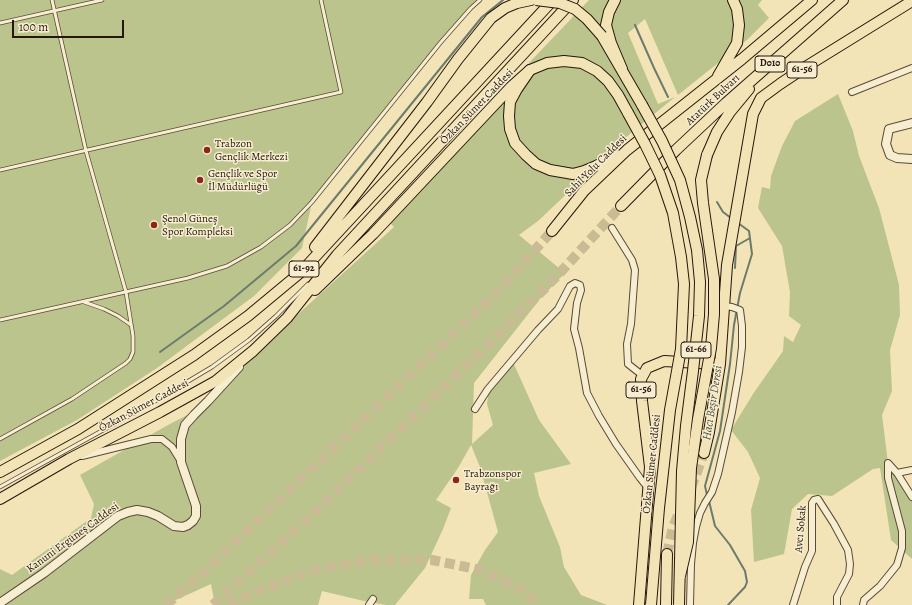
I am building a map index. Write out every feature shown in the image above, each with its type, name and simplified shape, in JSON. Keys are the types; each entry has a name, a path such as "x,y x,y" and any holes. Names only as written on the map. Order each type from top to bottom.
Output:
{"main road":[{"name":"Özkan Sümer Caddesi","path":"248,316 281,284 320,242 490,18 505,8 531,0"},
{"name":"61-66","path":"536,0 560,3 575,8 588,19 602,36 662,141 680,180 690,217 697,250 700,282 699,316 682,471 679,605"},
{"name":"Özkan Sümer Caddesi","path":"0,472 78,429 194,355 248,316 301,272 553,0"},
{"name":"Özkan Sümer Caddesi","path":"287,318 337,255 573,0"},
{"path":"615,0 609,12 606,25 611,43 622,69"},
{"path":"715,81 737,43 739,25 737,9 733,0"},
{"path":"742,59 802,0"},
{"name":"Atatürk Bulvarı","path":"661,124 812,0"},
{"name":"Atatürk Bulvarı","path":"621,206 676,150 726,103 843,0"},
{"path":"816,23 848,0"},
{"name":"61-56","path":"704,453 709,432 728,307 727,265 754,114 761,98 808,66 912,1"},
{"name":"Özkan Sümer Caddesi","path":"0,498 216,381 253,351 373,234 511,87 530,70 547,63 564,61 582,62 597,71 618,94 645,144 660,175 673,213 681,257 684,284 681,349 670,410 658,508 651,605"},
{"path":"680,576 688,542 691,468 711,348 714,314 714,279 701,180 707,155 717,132 730,112 766,67"},
{"path":"530,70 510,102 508,116 510,129 515,143 536,164 550,170 573,174 596,166 627,150"},
{"name":"Sahil Yolu Caddesi","path":"552,231 584,192 627,150 661,124"},
{"name":"61-56","path":"639,605 650,467 642,401 642,375 647,368 664,361 720,364"},
{"path":"666,605 667,554"}],"street":[{"path":"852,92 912,68"},
{"path":"912,123 889,130 886,144 890,155 897,158 912,159"},
{"path":"612,228 632,260 635,270 631,324 627,344 628,364 642,375"},
{"path":"475,409 488,389 538,330 558,309 570,286 575,283 580,285 581,290 577,303 574,329 587,392 598,416 648,488"},
{"path":"690,605 693,543 700,513 712,492 732,412 739,372 742,347 740,310 728,307"},
{"name":"Kanuni Ergüneş Caddesi","path":"0,603 44,574 118,516 137,510 158,516 174,526 183,527 193,521 196,516 196,506 181,462 181,439 185,425 253,351"},
{"path":"69,460 151,439 162,439 172,446 181,462"},
{"path":"863,605 864,600 880,586 897,565 902,548 902,531 888,478 888,463 898,473 912,497"},
{"path":"898,473 912,470"},
{"name":"Avcı Sokak","path":"793,605 812,552 812,504 814,500 818,499 848,550 850,564 849,574 837,597 837,605"},
{"path":"369,605 372,599"}],"lane":[{"path":"0,439 72,399 126,363 130,359 134,345 126,292 86,151 52,0"},
{"path":"0,23 102,0"},
{"path":"0,170 341,92 321,0"},
{"path":"0,320 188,278 227,266 261,247 290,225 312,202 441,42 480,0"},
{"path":"0,486 145,407 212,367 249,340 276,316 337,255"},
{"path":"83,302 104,309 131,325"}],"green space":[{"name":"Şenol Güneş Spor Kompleksi","path":"0,0 480,0 441,42 312,202 302,248 254,296 157,368 77,420 0,461"},
{"path":"589,0 762,0 758,5 769,18 748,39 678,95 645,19 628,33 658,104 675,97 632,132 538,221 519,235 565,273 540,299 474,383 472,444 493,425 487,404 489,390 513,362 539,420 571,464 534,473 539,496 560,547 564,567 581,595 607,605 486,605 483,599 469,599 471,575 485,550 498,532 480,467 471,445 458,468 436,500 451,508 425,568 395,605 364,601 322,591 318,605 215,605 211,584 165,605 0,605 0,569 12,575 91,518 94,504 80,475 168,425 214,401 253,355 394,227 383,216"},
{"path":"838,94 853,131 859,156 879,208 899,285 900,315 890,350 892,391 882,415 888,463 912,497 912,559 891,540 880,468 873,469 832,496 808,494 792,509 784,554 754,562 751,510 760,478 748,452 731,430 753,394 783,351 784,336 793,342 801,325 789,316 790,292 782,246 758,208 762,187 770,189 771,176 782,146 795,121"}],"waterway":[{"path":"160,352 224,306 296,246 482,17 503,0"},
{"name":"Hacı Beşir Deresi","path":"635,25 668,97"},
{"name":"Hacı Beşir Deresi","path":"717,202 723,212 731,218"},
{"name":"Hacı Beşir Deresi","path":"707,495 705,486 720,431 734,325 740,293 752,254 749,231 738,223"},
{"path":"735,268 736,246 750,238"},
{"name":"Hacı Beşir Deresi","path":"709,501 715,526 730,545 745,571 747,582 745,587 728,605"}],"tunnel":[{"path":"213,605 325,502 499,334 558,275 621,206"},
{"path":"166,605 207,569 496,293 552,231"},
{"path":"691,488 704,453"},
{"path":"667,554 673,527 681,508"},
{"path":"228,605 262,589 314,570 375,559 432,560 481,570 523,591 539,605"}],"place":[{"name":"Trabzon Gençlik Merkezi","path":"207,150"},
{"name":"Gençlik ve Spor İl Müdürlüğü","path":"200,180"},
{"name":"Şenol Güneş Spor Kompleksi","path":"154,225"},
{"name":"Trabzonspor Bayrağı","path":"456,480"}]}
